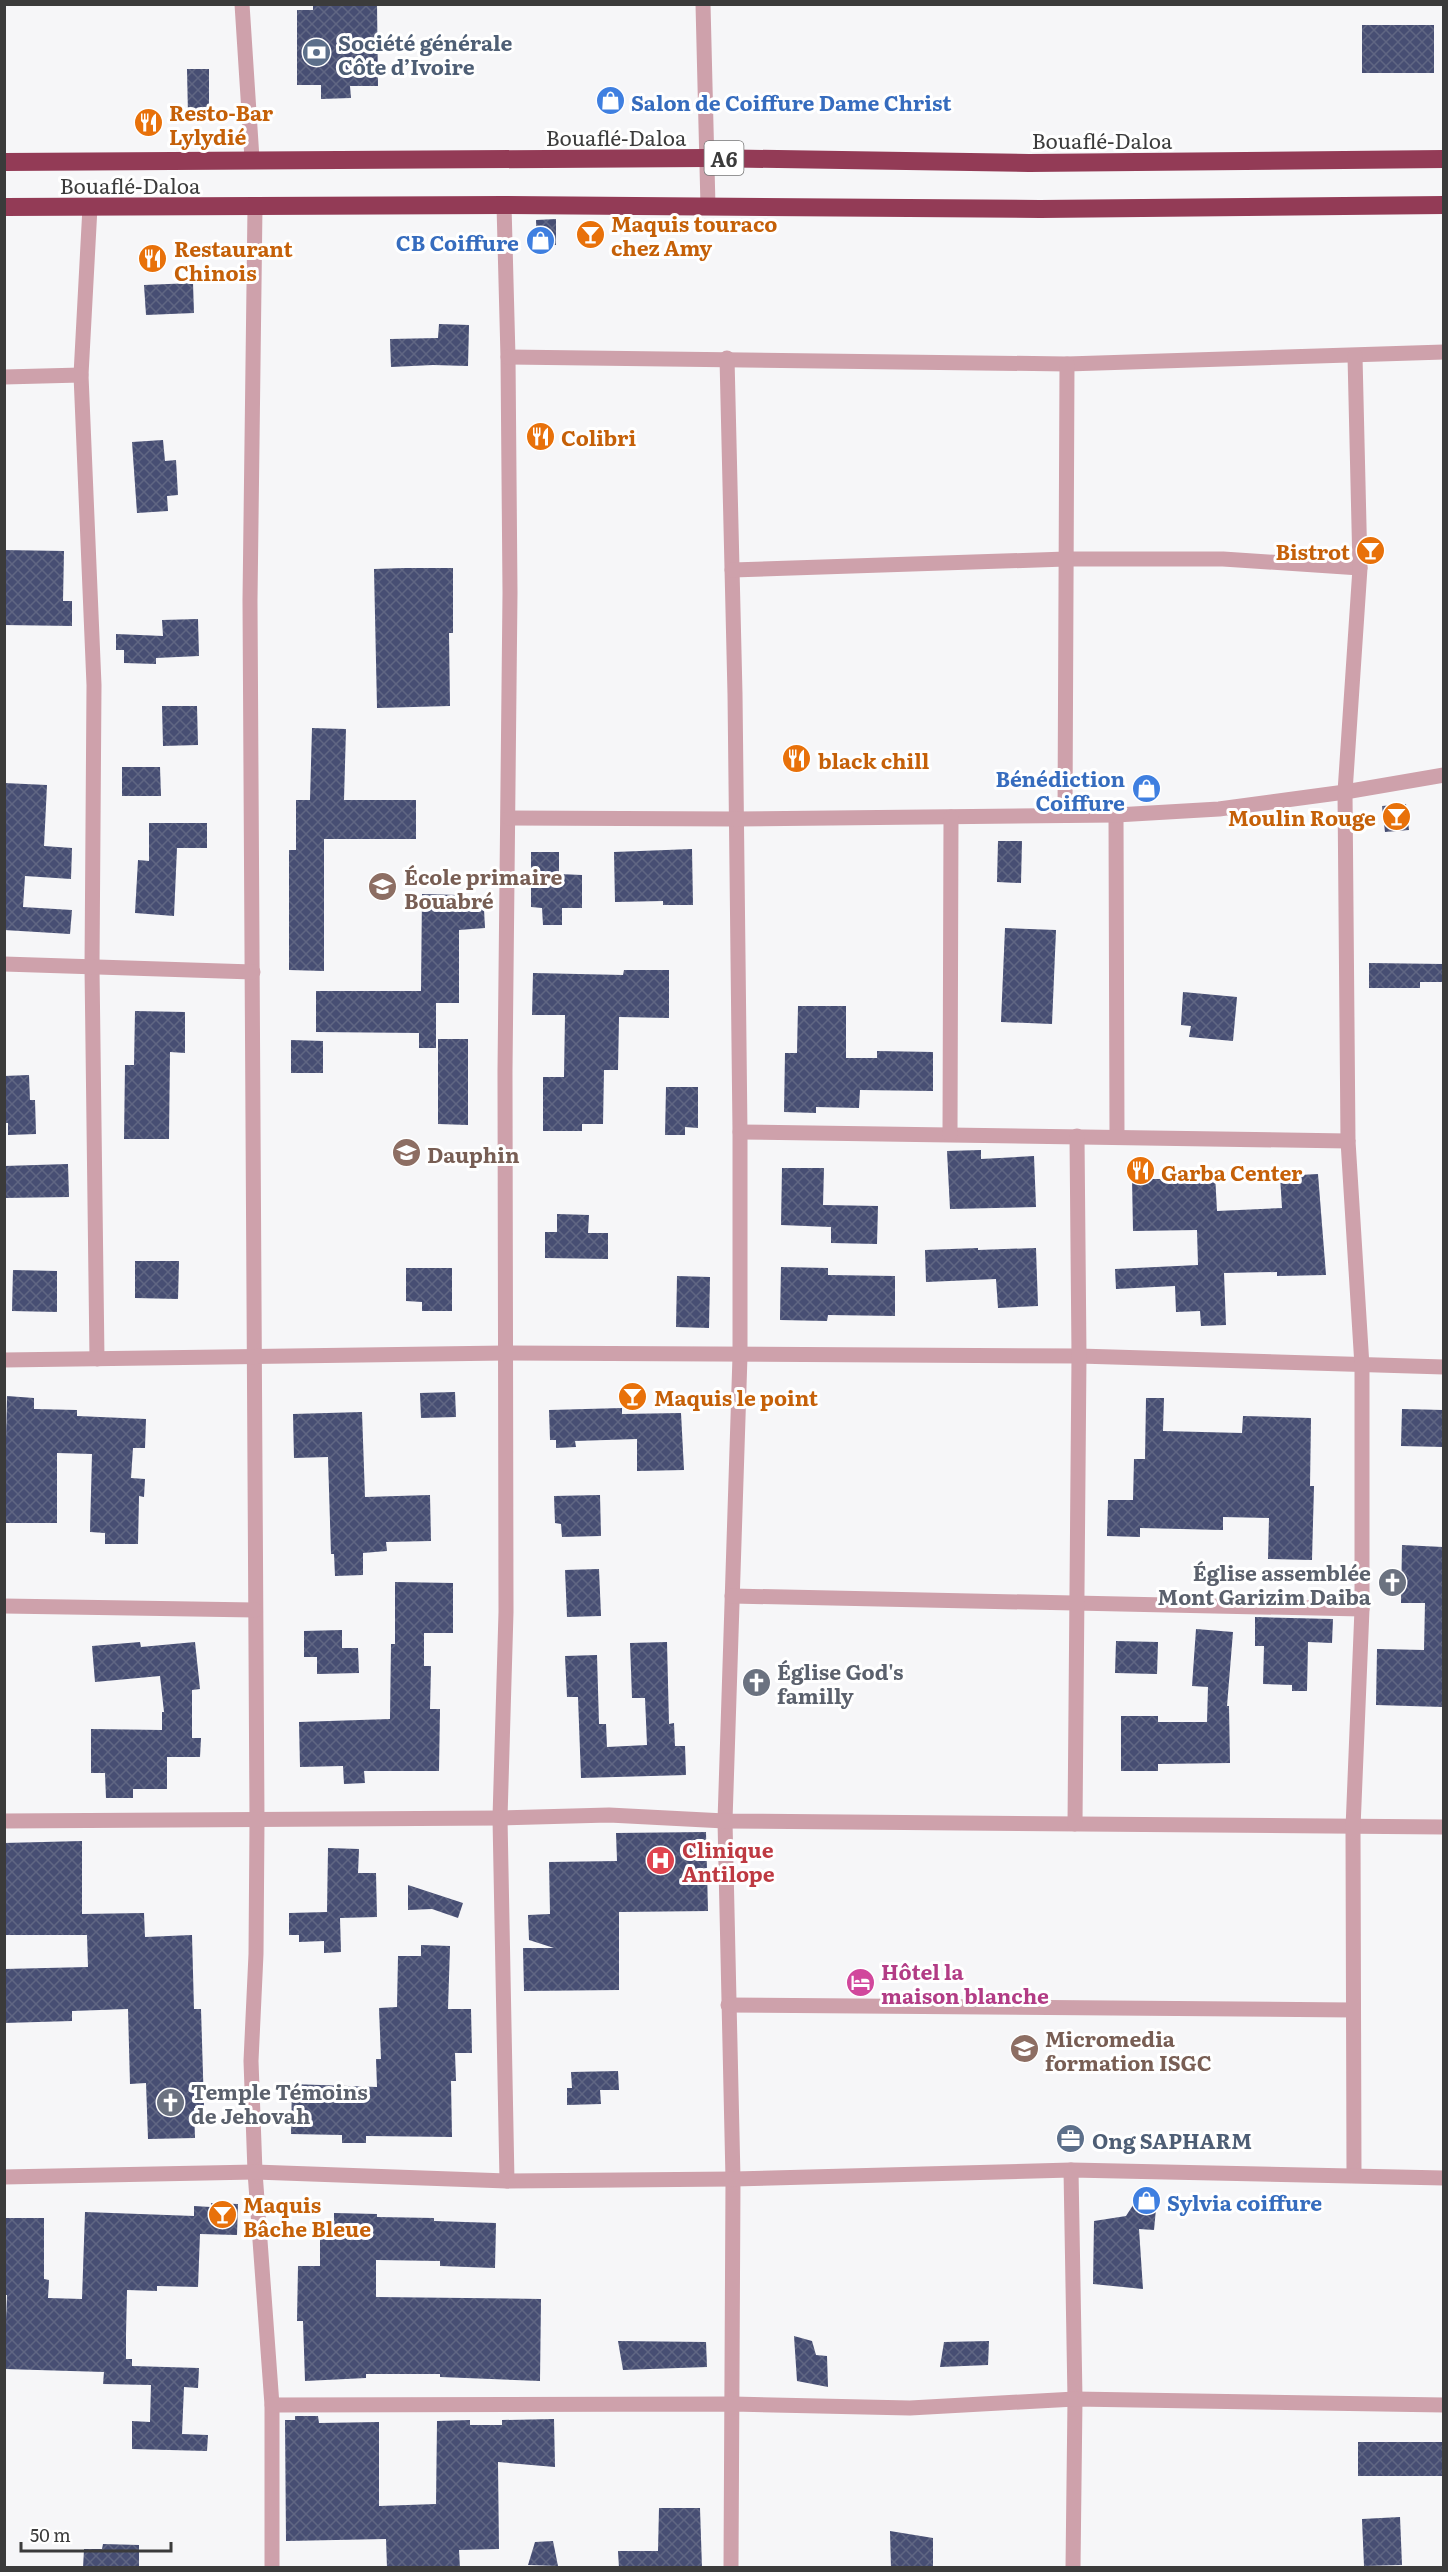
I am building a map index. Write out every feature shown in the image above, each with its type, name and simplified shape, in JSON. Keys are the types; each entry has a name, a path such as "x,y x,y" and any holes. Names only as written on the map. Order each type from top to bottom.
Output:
{"highway":[{"name":"Bouaflé-Daloa","path":"4,162 706,158 1029,163 1443,159"},
{"name":"Bouaflé-Daloa","path":"4,207 504,205 1040,209 1443,205"}],"street":[{"path":"242,4 252,159"},
{"path":"703,4 708,207"},
{"path":"504,205 508,357 509,818 505,1353 506,1611 500,1818 507,2181"},
{"path":"90,207 81,375 94,685 92,967 97,1359"},
{"path":"255,207 250,600 257,1821 256,1954 251,2061 255,2172 272,2405 272,2568"},
{"path":"508,357 1067,364 1443,352"},
{"path":"1354,2175 1353,1828 1362,1609 1362,1366 1348,1141 1346,792 1360,568 1355,356"},
{"path":"727,358 740,1132 740,1356 725,1821 733,2179 731,2568"},
{"path":"1065,815 1067,364"},
{"path":"4,377 81,375"},
{"path":"732,570 1066,559 1223,559 1360,568"},
{"path":"509,818 736,819 1116,815 1219,809 1346,792 1443,775"},
{"path":"1116,815 1117,1137"},
{"path":"950,1134 951,817"},
{"path":"4,964 253,972"},
{"path":"740,1132 1348,1141"},
{"path":"1075,1824 1079,1356 1077,1136"},
{"path":"4,1360 505,1353 1079,1356 1443,1367"},
{"path":"732,1596 1362,1609"},
{"path":"4,1606 255,1610"},
{"path":"4,1821 257,1821 609,1815 725,1821 1443,1827"},
{"path":"728,2005 1353,2010"},
{"path":"4,2177 255,2172 507,2181 733,2179 1071,2170 1443,2178"},
{"path":"1071,2170 1075,2399 1073,2568"},
{"path":"272,2405 733,2404 910,2408 1075,2399 1443,2405"}],"building":[{"path":"313,4 377,4 378,86 350,86 351,98 321,99 321,85 297,85 297,10 313,10"},
{"path":"1362,25 1434,25 1434,73 1362,73"},
{"path":"187,69 209,69 209,116 188,116"},
{"path":"556,219 556,245 537,246 536,220"},
{"path":"193,283 194,313 146,315 144,285"},
{"path":"439,324 469,325 468,366 391,367 390,339 438,338"},
{"path":"163,440 165,461 176,460 178,495 167,496 168,511 137,513 132,442"},
{"path":"4,550 64,551 63,601 72,601 72,626 4,625"},
{"path":"453,568 453,633 449,633 450,706 377,708 374,569"},
{"path":"198,619 199,656 156,658 156,664 124,663 124,650 116,650 116,634 163,636 162,620"},
{"path":"162,706 197,706 198,745 163,746"},
{"path":"312,728 346,729 344,800 416,800 416,839 324,839 324,971 289,970 289,850 296,850 296,800 310,800"},
{"path":"122,767 160,767 161,796 122,796"},
{"path":"4,783 47,785 44,846 72,848 71,879 25,876 23,907 72,910 70,934 4,930"},
{"path":"1406,804 1409,830 1385,832 1382,806"},
{"path":"149,823 207,823 207,848 177,848 174,916 135,913 138,860 149,861"},
{"path":"998,841 1022,841 1021,883 997,882"},
{"path":"692,849 693,905 663,905 663,901 615,902 614,852"},
{"path":"531,852 559,852 559,874 582,875 582,908 562,908 562,925 543,925 542,908 531,907"},
{"path":"422,894 459,895 459,910 484,909 485,928 459,930 459,1003 436,1003 436,1048 419,1048 419,1033 316,1032 316,991 421,991"},
{"path":"1005,928 1056,930 1052,1024 1001,1022"},
{"path":"1369,963 1443,964 1443,982 1420,982 1420,988 1369,988"},
{"path":"624,970 669,970 669,1018 619,1017 618,1070 604,1070 603,1124 582,1124 582,1131 543,1131 543,1077 564,1077 565,1015 532,1015 533,973 623,975"},
{"path":"1183,992 1237,997 1233,1041 1189,1037 1191,1026 1181,1025"},
{"path":"798,1006 846,1006 846,1058 877,1058 877,1051 933,1052 933,1091 860,1090 859,1108 816,1107 816,1113 784,1112 785,1053 797,1053"},
{"path":"135,1011 185,1012 185,1053 170,1052 169,1139 124,1139 125,1065 134,1065"},
{"path":"438,1039 468,1039 468,1125 438,1124"},
{"path":"291,1040 323,1041 323,1073 291,1073"},
{"path":"29,1075 30,1100 35,1100 36,1134 8,1135 8,1123 4,1123 4,1076"},
{"path":"666,1087 698,1087 698,1128 685,1127 685,1135 665,1135"},
{"path":"981,1150 981,1159 1034,1156 1036,1207 950,1209 947,1151"},
{"path":"68,1164 69,1197 4,1198 4,1166"},
{"path":"782,1168 824,1168 823,1205 878,1206 877,1244 831,1243 831,1227 781,1225"},
{"path":"1215,1174 1217,1211 1282,1208 1280,1176 1318,1174 1326,1275 1277,1276 1277,1272 1224,1273 1226,1325 1201,1326 1200,1311 1176,1312 1175,1286 1116,1289 1115,1269 1198,1265 1197,1230 1133,1231 1132,1179 1172,1179 1172,1176"},
{"path":"557,1214 589,1215 588,1233 608,1233 608,1259 545,1258 545,1232 557,1232"},
{"path":"978,1248 978,1250 1036,1248 1038,1306 998,1308 996,1279 926,1282 925,1250"},
{"path":"135,1261 179,1261 178,1299 135,1298"},
{"path":"781,1267 828,1268 828,1275 895,1276 895,1316 828,1315 827,1321 780,1320"},
{"path":"406,1268 452,1268 452,1311 422,1311 422,1302 406,1301"},
{"path":"13,1270 57,1271 57,1312 12,1311"},
{"path":"677,1276 710,1277 709,1328 676,1327"},
{"path":"455,1392 456,1417 421,1418 420,1393"},
{"path":"7,1396 34,1398 34,1409 77,1410 77,1416 146,1419 145,1448 133,1448 131,1478 145,1479 144,1497 139,1496 138,1544 105,1544 105,1533 90,1532 92,1454 57,1453 57,1523 4,1523"},
{"path":"1146,1398 1164,1398 1163,1431 1242,1433 1243,1416 1311,1418 1310,1486 1314,1486 1312,1560 1268,1559 1269,1518 1223,1517 1223,1530 1140,1528 1140,1537 1107,1536 1108,1500 1133,1500 1134,1459 1145,1459"},
{"path":"622,1408 622,1414 681,1413 684,1470 637,1471 637,1439 575,1441 576,1447 556,1448 556,1440 550,1440 549,1410"},
{"path":"1402,1409 1443,1410 1443,1447 1401,1446"},
{"path":"362,1412 365,1497 430,1495 431,1541 386,1542 387,1551 363,1553 363,1575 335,1576 334,1554 331,1554 328,1457 294,1458 293,1414"},
{"path":"600,1495 601,1536 562,1537 561,1524 555,1523 554,1496"},
{"path":"1402,1545 1443,1547 1443,1707 1376,1705 1377,1649 1424,1650 1425,1603 1401,1603"},
{"path":"599,1569 601,1616 567,1617 565,1570"},
{"path":"395,1582 453,1583 453,1633 424,1633 424,1666 431,1666 430,1709 440,1709 439,1771 364,1771 365,1783 344,1784 343,1766 300,1767 299,1722 390,1719 391,1644 395,1644"},
{"path":"1255,1617 1333,1619 1332,1643 1308,1642 1307,1691 1292,1691 1292,1685 1263,1684 1264,1646 1255,1646"},
{"path":"1196,1629 1233,1632 1227,1706 1229,1706 1230,1763 1158,1764 1158,1771 1121,1771 1121,1716 1158,1716 1158,1722 1207,1722 1208,1687 1192,1686"},
{"path":"342,1630 342,1648 358,1648 359,1673 317,1674 317,1657 304,1657 304,1631"},
{"path":"1116,1641 1158,1642 1157,1674 1115,1673"},
{"path":"140,1642 141,1647 195,1642 200,1689 192,1690 192,1738 201,1738 200,1757 167,1757 167,1789 133,1789 133,1798 106,1798 105,1773 91,1773 91,1729 162,1730 162,1712 164,1712 160,1676 95,1682 92,1646"},
{"path":"667,1642 669,1724 674,1723 675,1746 685,1746 686,1775 581,1778 578,1697 567,1697 565,1656 597,1655 599,1724 606,1724 607,1747 647,1745 645,1698 632,1698 630,1643"},
{"path":"706,1832 708,1911 619,1912 619,1990 524,1991 523,1948 554,1948 529,1940 528,1915 550,1914 549,1862 617,1861 616,1833"},
{"path":"82,1841 82,1914 144,1913 145,1937 192,1935 194,2009 201,2009 204,2107 194,2108 195,2138 148,2139 146,2083 130,2084 128,2009 72,2011 72,2021 4,2023 4,1969 88,1967 87,1935 4,1935 4,1843"},
{"path":"328,1848 359,1849 358,1873 376,1873 377,1917 340,1918 341,1952 324,1953 324,1941 299,1942 299,1935 289,1935 289,1913 327,1912"},
{"path":"408,1885 463,1903 458,1918 432,1909 408,1910"},
{"path":"421,1945 450,1946 448,2009 471,2009 472,2053 455,2053 456,2081 451,2081 452,2137 366,2136 366,2143 342,2143 342,2135 291,2134 292,2084 377,2087 376,2059 381,2059 379,2008 397,2007 398,1956 421,1956"},
{"path":"618,2071 619,2090 600,2090 601,2104 567,2105 567,2088 572,2088 571,2072"},
{"path":"1137,2199 1138,2208 1156,2209 1154,2230 1139,2229 1143,2289 1093,2284 1094,2221 1126,2216"},
{"path":"211,2203 238,2204 237,2235 200,2234 198,2287 157,2286 157,2291 127,2290 126,2335 126,2359 132,2359 132,2366 199,2368 198,2388 184,2387 182,2434 208,2435 207,2451 132,2449 132,2421 150,2422 151,2385 103,2384 104,2372 4,2369 7,2295 4,2295 4,2218 44,2218 44,2279 49,2280 48,2298 82,2299 85,2212 194,2216 194,2206 211,2207"},
{"path":"334,2213 377,2214 377,2217 434,2218 434,2221 496,2223 495,2268 440,2266 440,2261 376,2260 376,2297 541,2299 540,2381 440,2377 440,2374 366,2374 366,2378 305,2381 303,2321 297,2321 298,2266 320,2266 320,2222 334,2223"},
{"path":"794,2336 812,2341 816,2355 827,2356 828,2387 797,2381"},
{"path":"618,2341 706,2342 707,2367 623,2370"},
{"path":"989,2341 988,2365 940,2367 944,2342"},
{"path":"295,2416 318,2416 319,2423 379,2422 379,2506 436,2504 437,2421 470,2420 470,2425 502,2425 502,2420 554,2419 555,2467 498,2462 499,2549 459,2550 460,2568 387,2568 386,2539 286,2541 285,2420 295,2420"},
{"path":"1358,2442 1443,2442 1443,2476 1358,2476"},
{"path":"659,2508 700,2508 702,2568 619,2568 618,2551 658,2551"},
{"path":"1400,2517 1402,2565 1364,2566 1362,2519"},
{"path":"890,2531 933,2538 933,2568 891,2568"},
{"path":"553,2541 558,2566 528,2565 535,2542"},
{"path":"103,2544 139,2545 139,2568 83,2568 84,2549 102,2549"}],"place":[{"name":"Société générale Côte d’Ivoire","path":"317,53"},
{"name":"Salon de Coiffure Dame Christ","path":"610,101"},
{"name":"Resto-Bar Lylydié","path":"148,123"},
{"name":"Maquis touraco chez Amy","path":"590,234"},
{"name":"CB Coiffure","path":"540,241"},
{"name":"Restaurant Chinois","path":"153,259"},
{"name":"Colibri","path":"540,436"},
{"name":"Bistrot","path":"1371,550"},
{"name":"black chill","path":"797,759"},
{"name":"Bénédiction Coiffure","path":"1146,789"},
{"name":"Moulin Rouge","path":"1397,816"},
{"name":"École primaire Bouabré","path":"383,887"},
{"name":"Dauphin","path":"406,1153"},
{"name":"Garba Center","path":"1140,1171"},
{"name":"Maquis le point","path":"633,1396"},
{"name":"Église assemblée Mont Garizim Daiba","path":"1392,1583"},
{"name":"Église God's familly","path":"756,1682"},
{"name":"Clinique Antilope","path":"661,1860"},
{"name":"Hôtel la maison blanche","path":"860,1982"},
{"name":"Micromedia formation ISGC","path":"1024,2049"},
{"name":"Temple Témoins de Jehovah","path":"170,2102"},
{"name":"Ong SAPHARM","path":"1071,2139"},
{"name":"Sylvia coiffure","path":"1146,2201"},
{"name":"Maquis Bâche Bleue","path":"222,2215"}]}
